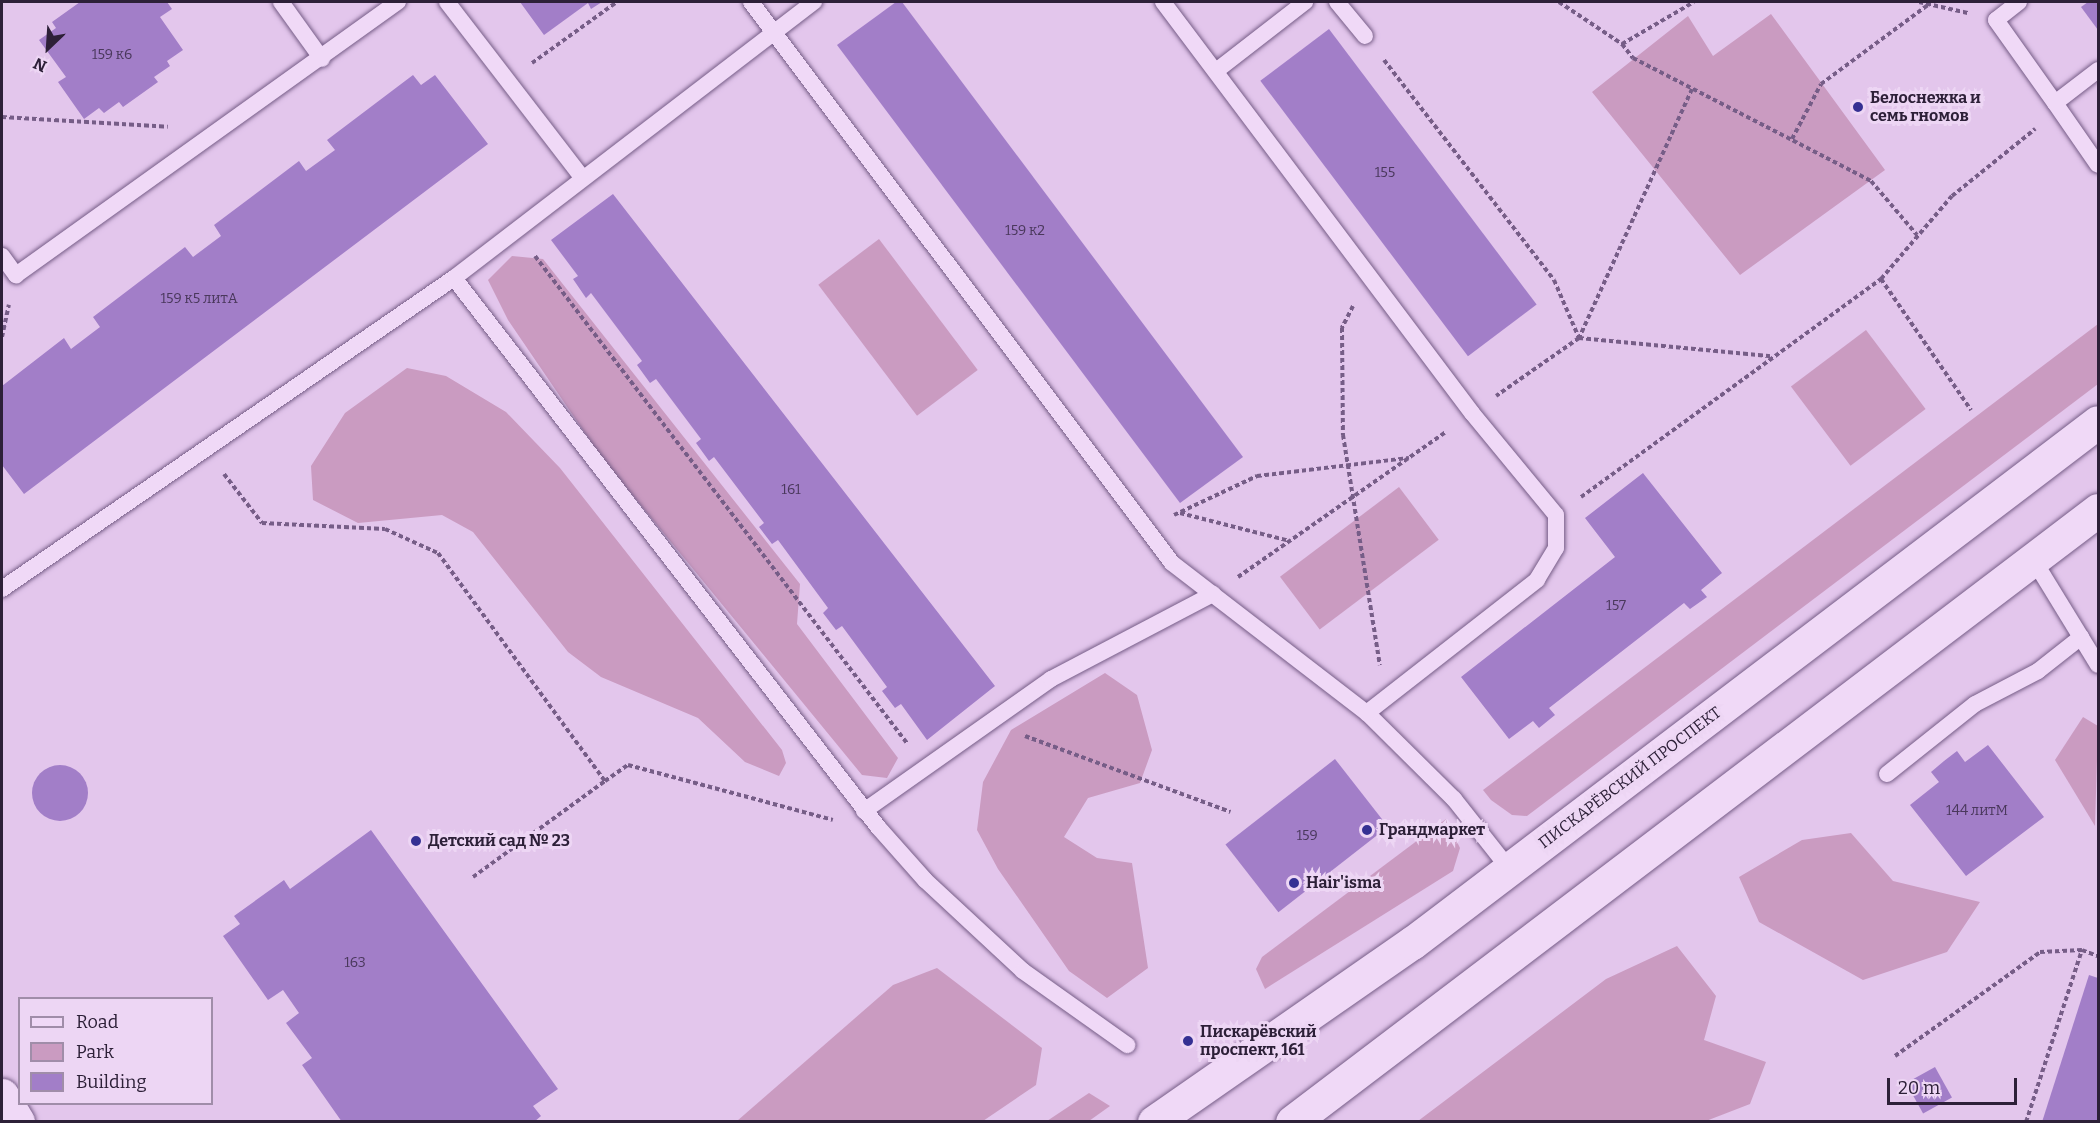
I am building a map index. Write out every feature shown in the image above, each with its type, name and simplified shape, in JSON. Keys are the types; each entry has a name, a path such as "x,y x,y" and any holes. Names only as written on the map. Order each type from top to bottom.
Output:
{"main road":[{"name":"ПИСКАРЁВСКИЙ ПРОСПЕКТ","path":"1154,1122 1509,870 2098,422"},
{"path":"1292,1122 2098,510"},
{"path":"2,1095 18,1122"}],"lane":[{"path":"281,2 322,59"},
{"path":"2,256 16,275 322,59 398,2"},
{"path":"447,2 504,83 581,176"},
{"path":"751,2 1173,563 1367,713 1454,799 1509,870"},
{"path":"2,589 454,278 581,176 775,34 814,2"},
{"path":"1163,2 1472,413 1556,515 1556,548 1537,580 1367,713"},
{"path":"1216,71 1305,2"},
{"path":"1337,2 1365,36"},
{"path":"2019,2 1996,20 2098,165"},
{"path":"2055,103 2098,70"},
{"path":"454,278 878,827 934,889 1023,970 1127,1045"},
{"path":"2033,559 2098,664"},
{"path":"864,811 1052,679 1213,594"},
{"path":"1887,774 1975,704 2038,671 2081,637"}],"path":[{"path":"504,83 617,2"},
{"path":"1559,2 1622,44 1633,58 1871,181 1917,235"},
{"path":"1622,44 1695,2"},
{"path":"1919,2 1996,20"},
{"path":"1792,140 1821,84 1929,4"},
{"path":"1365,36 1554,280 1579,338"},
{"path":"1213,594 1353,499 1579,338 1692,88"},
{"path":"1556,515 1881,279 1952,196 2044,122 2055,103"},
{"path":"2,117 221,130"},
{"path":"515,229 926,768"},
{"path":"1881,279 1971,410"},
{"path":"1374,282 1341,328 1347,466 1385,698"},
{"path":"1579,338 1772,356"},
{"path":"206,450 262,523 386,529 438,553 605,781"},
{"path":"1146,528 1257,476 1410,458"},
{"path":"1179,513 1290,541"},
{"path":"991,722 1140,783 1230,812"},
{"path":"473,877 628,765 854,826 878,827"},
{"path":"1895,1056 2040,952 2082,950 2098,956"},
{"path":"2026,1122 2082,950"}],"green space":[{"path":"1771,14 1885,170 1740,275 1592,92 1688,16 1713,56"},
{"path":"879,239 978,370 917,416 818,285"},
{"path":"512,256 543,259 800,584 797,624 898,758 887,778 862,775 602,458 508,320 488,280"},
{"path":"2098,324 2098,384 1527,816 1512,815 1491,800 1483,790"},
{"path":"1866,330 1926,409 1851,466 1791,387"},
{"path":"407,368 446,376 506,412 560,468 782,750 786,763 779,776 745,762 698,718 601,677 568,652 473,532 442,515 358,523 313,500 311,466 345,413"},
{"path":"1399,487 1439,540 1320,629 1280,577"},
{"path":"1105,673 1137,695 1152,750 1140,783 1088,798 1064,837 1097,858 1132,863 1148,968 1107,998 1069,971 998,869 977,830 983,782 1011,730"},
{"path":"2083,717 2098,726 2095,826 2055,760"},
{"path":"1446,819 1460,848 1453,871 1265,989 1256,969 1262,957"},
{"path":"1851,833 1893,881 1980,902 1947,952 1863,980 1759,922 1739,877 1802,840"},
{"path":"1677,946 1716,996 1704,1040 1766,1062 1750,1104 1706,1121 1418,1121 1606,979"},
{"path":"937,968 1042,1048 1036,1085 983,1121 737,1121 893,985"},
{"path":"1089,1093 1110,1106 1089,1121 1047,1121"}],"building":[{"path":"80,2 167,2 172,9 160,17 183,50 167,61 170,66 154,77 158,82 123,107 119,102 104,113 99,108 84,119 58,82 66,77 39,40 56,28 52,22"},
{"path":"520,2 602,2 591,9 588,3 544,35"},
{"path":"896,2 902,2 1243,457 1180,503 837,45"},
{"path":"2088,2 2098,2 2098,30 2081,7"},
{"path":"1329,29 1537,305 1468,356 1260,81"},
{"path":"413,75 421,85 435,75 488,144 24,494 2,465 2,386 64,338 71,349 100,327 93,317 185,247 193,257 221,236 214,225 299,161 306,171 335,150 327,140"},
{"path":"613,194 995,686 927,740 901,704 895,708 882,691 887,687 842,626 836,630 823,613 828,608 778,540 772,544 759,527 764,523 714,457 709,461 696,443 701,439 656,379 650,383 637,365 642,361 591,293 586,298 573,279 578,276 551,240"},
{"path":"1643,473 1722,573 1701,590 1707,597 1690,609 1684,603 1549,708 1555,715 1539,728 1533,721 1509,739 1461,677 1615,557 1585,518"},
{"path":"1988,745 2044,817 1966,876 1910,805 1939,782 1931,772 1957,751 1965,762"},
{"path":"1335,759 1388,827 1278,912 1225,845"},
{"path":"60,765 80,773 88,793 80,813 60,821 40,813 32,793 40,773"},
{"path":"371,830 558,1089 533,1106 541,1116 534,1122 342,1122 302,1065 312,1058 286,1023 299,1013 283,990 268,1000 223,936 240,924 234,916 284,880 290,889"},
{"path":"2089,975 2098,978 2098,1122 2042,1122"},
{"path":"1935,1067 1952,1098 1923,1114 1906,1083"}],"place":[{"name":"Белоснежка и семь гномов","path":"1858,107"},
{"name":"Грандмаркет","path":"1367,830"},
{"name":"Детский сад № 23","path":"416,841"},
{"name":"Hair'isma","path":"1294,883"},
{"name":"Пискарёвский проспект, 161","path":"1188,1041"}]}
